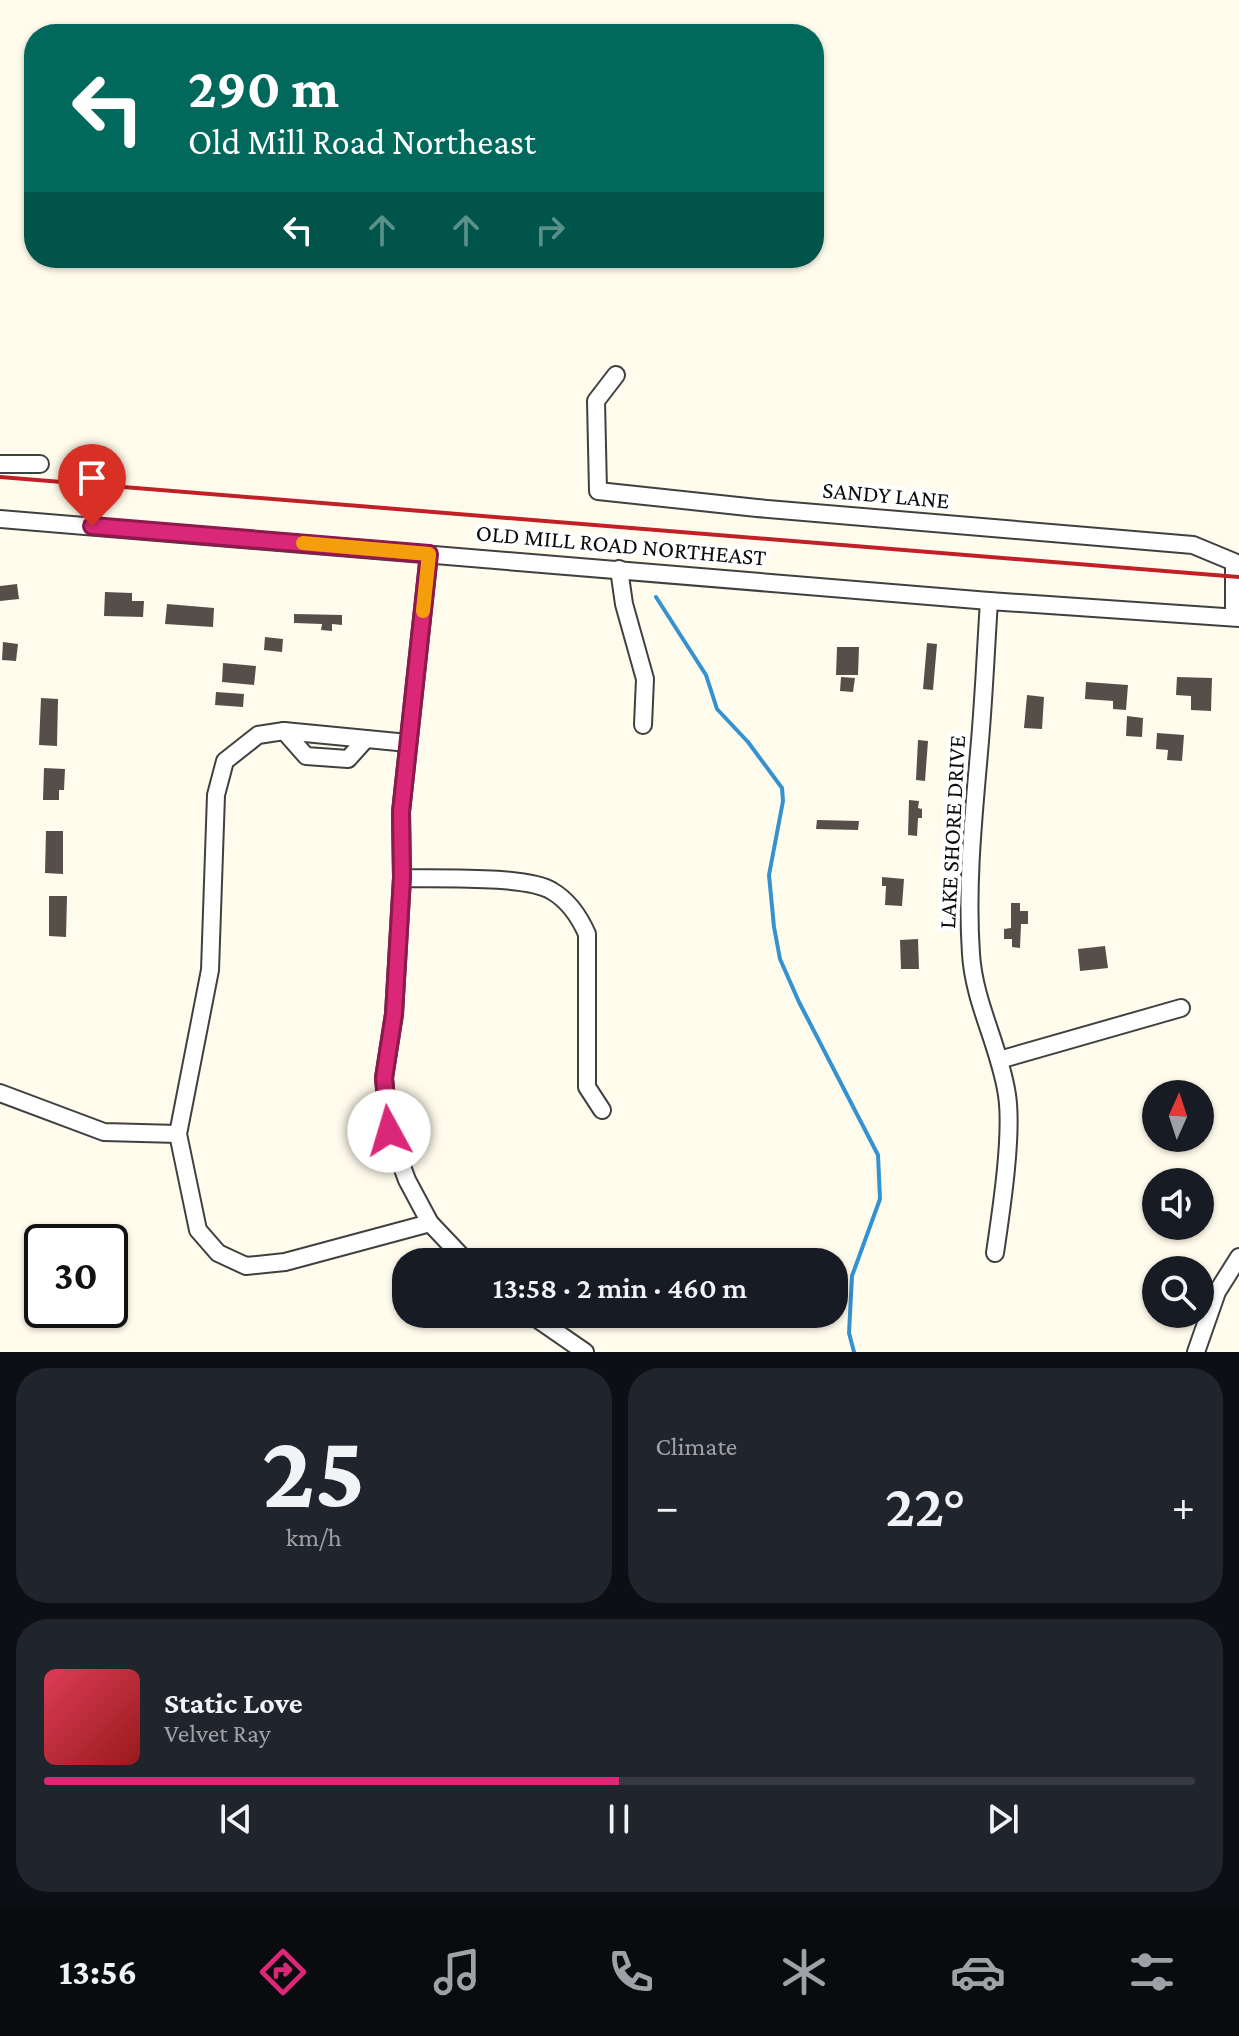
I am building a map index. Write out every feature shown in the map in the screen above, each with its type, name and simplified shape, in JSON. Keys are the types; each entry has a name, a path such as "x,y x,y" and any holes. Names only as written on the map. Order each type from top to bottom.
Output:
{"street":[{"name":"SANDY LANE","path":"616,375 596,401 598,491 757,508 1193,545 1234,562 1237,618"},
{"path":"0,464 40,464"},
{"name":"OLD MILL ROAD NORTHEAST","path":"0,519 989,601 1237,618"},
{"path":"429,554 401,812 402,878 394,1014 384,1078 389,1131 407,1180 430,1223 454,1248"},
{"path":"619,569 624,604 645,679 643,725"},
{"name":"LAKE SHORE DRIVE","path":"989,601 970,859 969,916 971,958 980,1004 999,1060 1007,1097 1008,1132 995,1253"},
{"path":"408,743 284,731 258,735 225,761 216,795 210,970 178,1134 198,1230 218,1253 246,1266 285,1262 430,1223"},
{"path":"402,878 511,882 550,889 578,913 587,934 587,1087 602,1110"},
{"path":"999,1060 1181,1008"},
{"path":"0,1093 104,1132 178,1134"},
{"path":"1196,1352 1217,1292 1239,1257"},
{"path":"550,1328 585,1352"}],"building":[{"path":"17,584 19,599 0,601 0,586"},
{"path":"105,592 132,593 132,601 144,601 143,617 104,616"},
{"path":"167,604 214,608 213,627 165,624"},
{"path":"294,614 342,615 342,625 332,624 332,631 321,630 322,624 294,623"},
{"path":"265,637 283,639 282,652 264,650"},
{"path":"3,642 18,644 16,661 2,660"},
{"path":"927,643 937,644 933,690 923,689"},
{"path":"837,647 859,647 858,675 836,675"},
{"path":"223,663 256,666 254,685 222,682"},
{"path":"841,677 855,678 853,692 840,691"},
{"path":"1177,677 1212,678 1211,711 1191,710 1191,696 1176,695"},
{"path":"1086,682 1128,685 1126,710 1113,709 1113,701 1085,699"},
{"path":"216,692 244,694 243,707 215,705"},
{"path":"1027,695 1044,697 1042,729 1024,728"},
{"path":"41,698 58,699 57,746 39,745"},
{"path":"1127,716 1143,718 1142,737 1126,736"},
{"path":"1157,733 1184,735 1182,761 1167,760 1168,750 1156,749"},
{"path":"918,740 928,741 925,781 916,780"},
{"path":"44,768 65,769 64,790 59,790 59,800 43,800"},
{"path":"909,800 919,801 918,808 922,809 917,836 908,835"},
{"path":"817,820 859,821 858,830 816,829"},
{"path":"46,831 63,831 63,874 45,873"},
{"path":"882,877 904,879 902,906 885,905 886,886 882,886"},
{"path":"49,896 67,896 66,937 49,936"},
{"path":"1011,903 1020,903 1020,911 1028,911 1028,924 1021,924 1020,948 1012,947 1012,939 1004,939 1004,929 1011,928"},
{"path":"918,939 919,969 901,969 900,940"},
{"path":"1105,946 1108,968 1080,971 1078,949"}],"waterway":[{"path":"656,597 706,675 717,709 748,742 782,788 783,801 769,875 780,959 878,1155 880,1199 852,1276 849,1333 854,1352"}],"railway":[{"path":"0,477 1239,577"}],"slow traffic":[{"path":"303,543 429,554 423,611"}],"route":[{"path":"92,526 429,554 401,812 402,878 394,1014 384,1078 389,1131"}]}
